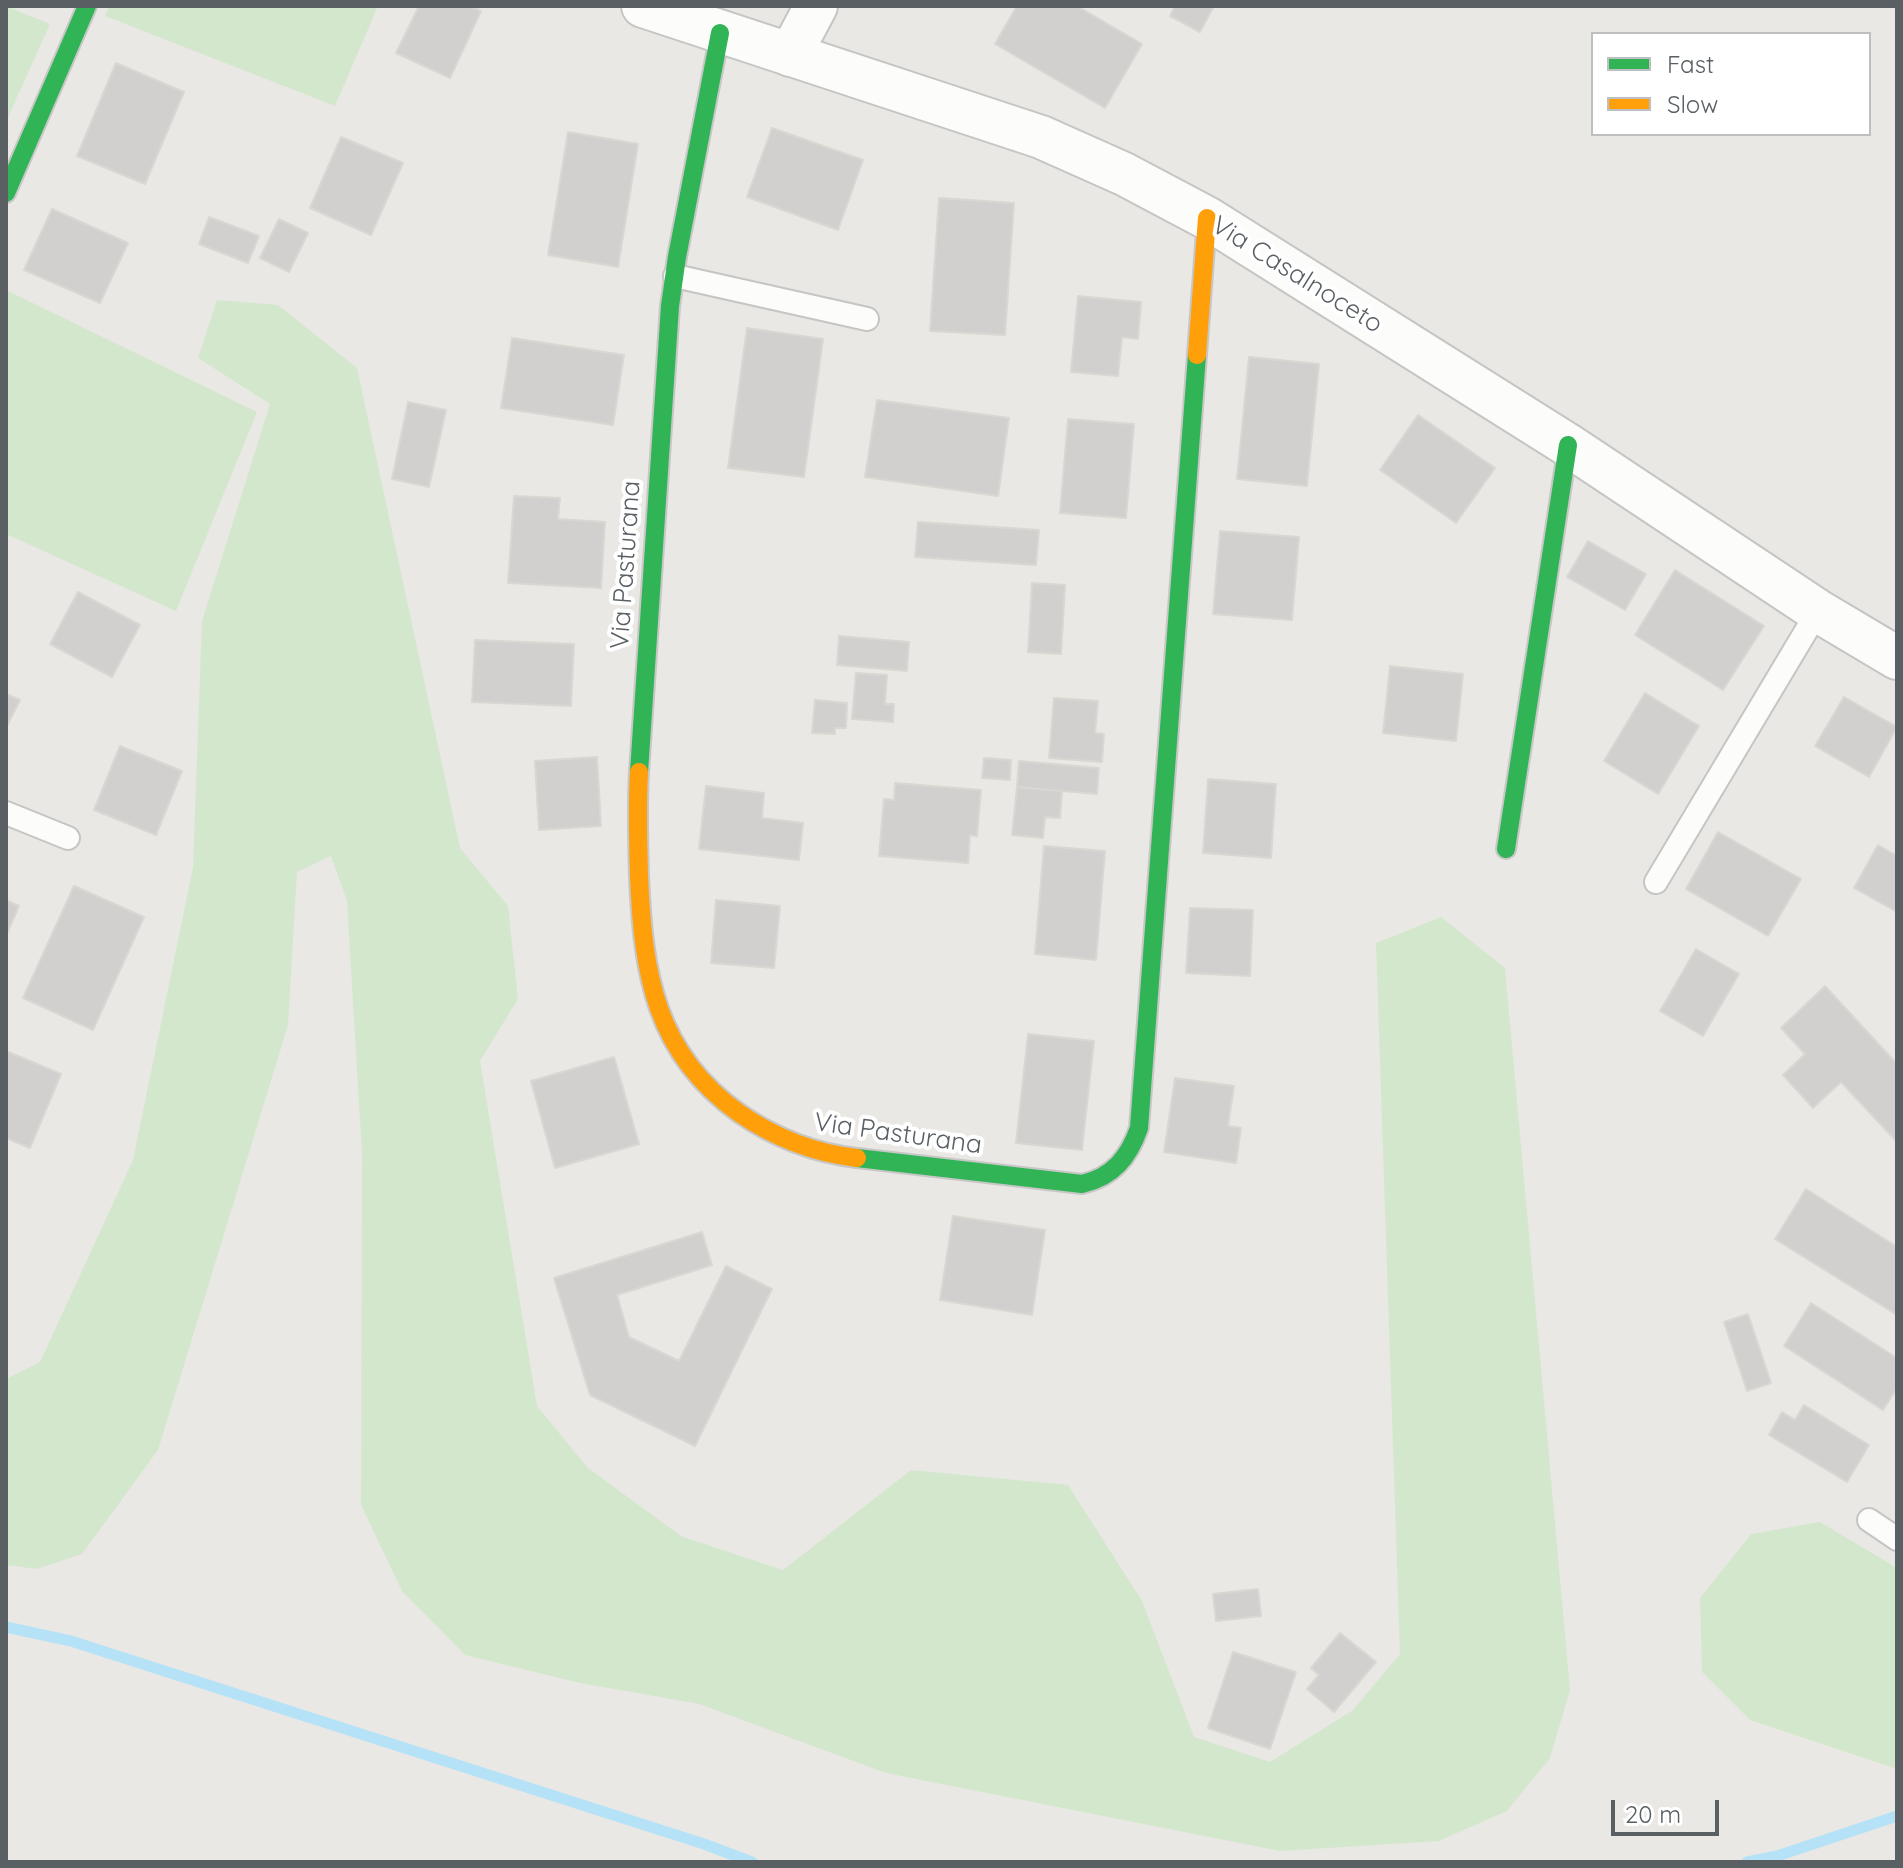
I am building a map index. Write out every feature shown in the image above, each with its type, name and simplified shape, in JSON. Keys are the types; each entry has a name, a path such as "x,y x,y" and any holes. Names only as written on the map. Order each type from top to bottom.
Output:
{"street":[{"path":"6,193 87,6"},
{"name":"Via Casalnoceto","path":"643,6 1041,137 1124,174 1207,218 1568,445 1818,611 1897,658"},
{"path":"790,55 816,6"},
{"name":"Via Pasturana","path":"720,33 670,306 637,813 640,908 647,964 659,1012 687,1063 745,1119 803,1148 833,1155 1082,1184 1100,1180 1121,1164 1130,1151 1139,1128 1207,218"},
{"path":"1506,849 1568,445"}],"lane":[{"path":"675,276 867,319"},
{"path":"1656,882 1818,611"},
{"path":"6,813 68,838"},
{"path":"1869,1520 1897,1539"}],"green space":[{"path":"6,6 50,24 6,122"},
{"path":"109,6 378,6 335,106 105,16"},
{"path":"6,290 257,412 176,611 6,534"},
{"path":"217,300 278,305 357,368 460,848 508,906 518,999 480,1061 537,1406 588,1468 681,1536 783,1570 911,1470 1068,1485 1142,1601 1194,1737 1270,1762 1353,1710 1400,1654 1376,943 1441,917 1505,968 1570,1690 1550,1758 1507,1811 1439,1841 1280,1851 886,1773 699,1704 580,1683 465,1655 402,1591 361,1505 362,1154 347,901 331,856 297,872 288,1025 158,1450 82,1554 37,1569 6,1565 6,1379 40,1362 133,1160 193,867 202,621 270,404 198,358"},
{"path":"1820,1522 1897,1568 1897,1769 1750,1720 1702,1672 1700,1598 1751,1534"}],"building":[{"path":"419,6 470,6 481,11 450,78 396,53"},
{"path":"1017,6 1077,6 1142,44 1105,108 995,44"},
{"path":"1175,6 1214,6 1200,32 1170,16"},
{"path":"116,63 184,92 145,184 77,156"},
{"path":"772,128 863,160 838,230 747,197"},
{"path":"568,132 638,144 618,267 548,255"},
{"path":"341,137 403,163 371,235 310,208"},
{"path":"939,198 1014,203 1005,335 930,331"},
{"path":"52,209 128,243 100,303 24,270"},
{"path":"209,217 259,236 248,263 199,244"},
{"path":"279,219 308,233 289,272 260,258"},
{"path":"1078,296 1141,302 1138,339 1122,337 1118,376 1071,372"},
{"path":"747,328 823,339 804,477 728,468"},
{"path":"512,338 624,355 613,425 501,408"},
{"path":"1249,357 1319,364 1307,486 1237,479"},
{"path":"877,400 1009,418 998,496 865,477"},
{"path":"408,402 446,410 429,487 392,479"},
{"path":"1418,415 1495,468 1456,523 1380,470"},
{"path":"1068,419 1134,424 1126,518 1060,513"},
{"path":"514,496 560,498 558,519 605,522 601,588 508,583"},
{"path":"918,522 1039,530 1036,565 915,557"},
{"path":"1220,531 1299,537 1292,620 1213,614"},
{"path":"1588,541 1646,574 1625,610 1567,577"},
{"path":"1675,570 1764,626 1723,690 1635,635"},
{"path":"1032,583 1065,585 1061,654 1028,652"},
{"path":"78,592 140,625 112,677 50,644"},
{"path":"839,636 909,642 907,671 837,665"},
{"path":"475,640 574,644 571,706 472,702"},
{"path":"1390,666 1463,674 1456,741 1383,733"},
{"path":"856,673 887,675 885,704 894,704 893,722 852,719"},
{"path":"1645,693 1699,726 1658,794 1604,761"},
{"path":"6,694 20,700 6,728"},
{"path":"1844,697 1897,727 1869,777 1815,746"},
{"path":"1054,698 1098,701 1095,733 1104,734 1102,762 1049,758"},
{"path":"815,700 847,703 846,728 835,728 835,734 812,733"},
{"path":"120,746 182,771 156,835 94,810"},
{"path":"597,757 601,826 539,830 535,761"},
{"path":"984,758 1011,760 1010,780 982,778"},
{"path":"1019,761 1099,768 1097,794 1017,787"},
{"path":"1208,779 1276,784 1271,858 1203,853"},
{"path":"895,783 981,790 977,836 970,835 968,863 879,856 884,799 894,800"},
{"path":"706,786 764,793 762,818 803,823 799,860 699,849"},
{"path":"1017,787 1062,791 1060,818 1045,817 1043,838 1012,835"},
{"path":"1718,832 1801,879 1768,936 1686,889"},
{"path":"1878,845 1897,856 1897,912 1854,888"},
{"path":"1044,846 1105,851 1096,960 1035,954"},
{"path":"74,886 144,917 93,1030 23,998"},
{"path":"6,900 19,906 6,936"},
{"path":"716,900 780,906 774,968 711,963"},
{"path":"1190,908 1253,910 1250,976 1186,973"},
{"path":"1696,949 1739,974 1703,1036 1660,1011"},
{"path":"1825,986 1897,1064 1897,1142 1841,1082 1813,1108 1783,1075 1805,1054 1781,1028"},
{"path":"1028,1034 1094,1041 1082,1150 1016,1143"},
{"path":"6,1051 61,1074 30,1148 6,1138"},
{"path":"614,1057 639,1144 555,1168 531,1081"},
{"path":"1175,1078 1234,1086 1228,1126 1241,1128 1236,1163 1164,1152"},
{"path":"1806,1189 1897,1247 1897,1315 1775,1239"},
{"path":"953,1216 1045,1230 1032,1315 940,1300"},
{"path":"702,1232 712,1265 617,1295 629,1337 679,1361 726,1266 772,1289 695,1446 590,1395 554,1278"},
{"path":"1811,1303 1897,1358 1897,1388 1883,1410 1784,1346"},
{"path":"1748,1314 1771,1383 1747,1391 1724,1322"},
{"path":"1804,1405 1869,1445 1847,1482 1769,1435 1782,1412 1795,1420"},
{"path":"1258,1589 1261,1616 1216,1621 1213,1594"},
{"path":"1340,1633 1376,1662 1334,1712 1307,1689 1319,1675 1311,1668"},
{"path":"1233,1652 1296,1672 1270,1749 1208,1728"}],"waterway":[{"path":"6,1627 71,1641 752,1862"},
{"path":"1747,1862 1777,1856 1897,1816"}],"traffic: fast":[{"path":"6,193 87,6"},
{"path":"639,772 670,306 720,33"},
{"path":"857,1158 1082,1184 1111,1171 1125,1157 1135,1138 1139,1128 1197,355"},
{"path":"1506,849 1568,445"}],"traffic: slow":[{"path":"1197,355 1207,218"},
{"path":"639,772 639,876 644,946 659,1008 672,1037 688,1064 711,1090 739,1113 781,1137 810,1148 857,1158"}]}
